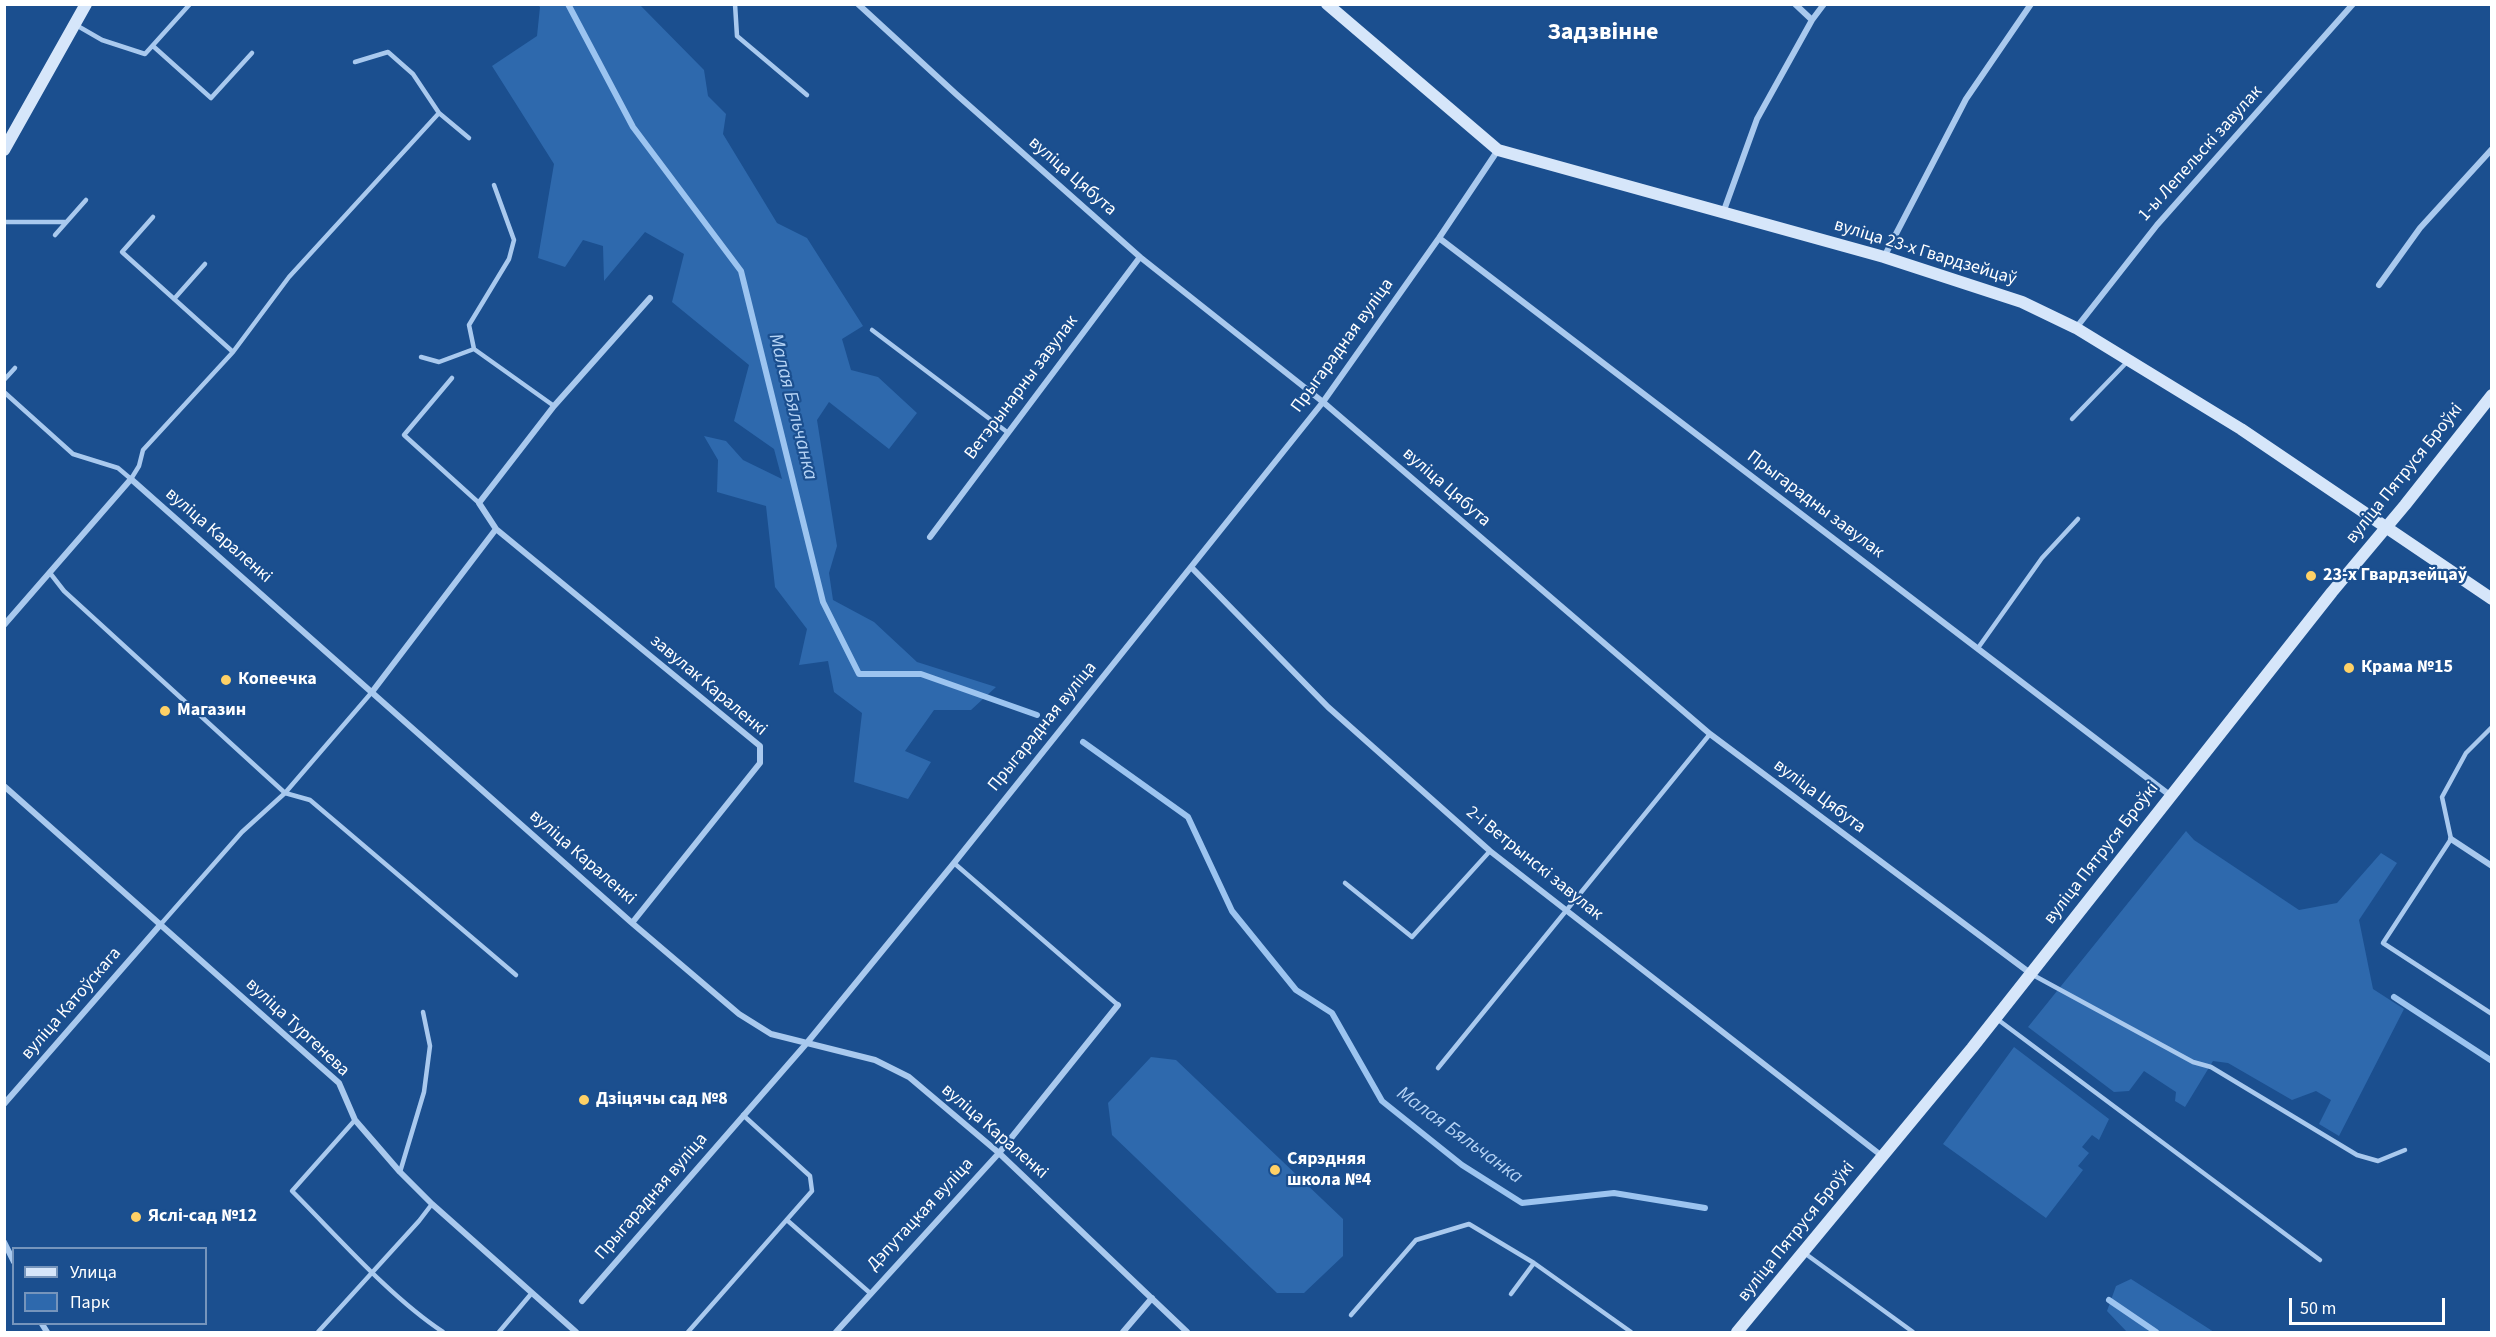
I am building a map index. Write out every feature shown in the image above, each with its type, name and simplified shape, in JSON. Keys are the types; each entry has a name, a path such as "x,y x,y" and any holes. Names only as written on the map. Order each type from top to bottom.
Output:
{"street":[{"path":"4,150 86,4"},
{"name":"вуліца Цябута","path":"858,4 1140,257 1323,402 1710,734 2030,973"},
{"name":"вуліца 23-х Гвардзейцаў","path":"1327,4 1498,150 1884,257 2022,302 2076,327 2241,429 2492,599"},
{"path":"1795,4 1812,21"},
{"path":"1723,213 1757,119 1812,21 1824,4"},
{"path":"1884,257 1966,99 2031,4"},
{"name":"1-ы Лепельскі завулак","path":"2076,327 2157,225 2353,4"},
{"path":"2379,285 2420,228 2492,149"},
{"name":"Прыгарадная вуліца","path":"582,1301 806,1044 1323,402 1440,238 1498,150"},
{"name":"Прыгарадны завулак","path":"1440,238 2171,796"},
{"name":"Ветэрынарны завулак","path":"930,537 1140,257"},
{"path":"479,503 554,406 650,298"},
{"name":"вуліца Пятруся Броўкі","path":"1737,1332 1995,1018 2332,592 2492,396"},
{"path":"4,625 130,479"},
{"name":"вуліца Караленкі","path":"130,479 632,923 739,1014 771,1034 875,1060 909,1077 999,1153 1187,1332"},
{"name":"завулак Караленкі","path":"479,503 496,530 760,746 760,763 632,923"},
{"path":"372,692 496,530"},
{"name":"2-і Ветрынскі завулак","path":"1191,567 1328,707 1490,851 1882,1156"},
{"name":"вуліца Тургенева","path":"4,786 339,1083 355,1120 400,1172 432,1204 576,1332"},
{"path":"2451,840 2492,866"},
{"name":"вуліца Катоўскага","path":"4,1104 161,924"},
{"name":"Дэпутацкая вуліца","path":"836,1332 999,1153 1118,1005"},
{"path":"4,1242 12,1258"},
{"path":"1123,1332 1152,1298"}],"lane":[{"path":"74,24 102,40 145,54 190,4"},
{"path":"735,4 737,36 807,95"},
{"path":"153,45 211,98 252,53"},
{"path":"355,62 388,52 412,74 439,113 469,138"},
{"path":"4,392 73,454 118,468 130,479 139,466 143,450 233,352 289,277 439,113"},
{"path":"494,185 514,240 509,259 469,326 474,349 554,406"},
{"path":"55,235 87,200"},
{"path":"153,217 122,252 233,352"},
{"path":"4,222 66,222"},
{"path":"174,299 205,264"},
{"path":"872,330 1007,432"},
{"path":"421,357 439,362 474,349"},
{"path":"2072,419 2128,361"},
{"path":"4,380 15,368"},
{"path":"452,378 404,435 479,503"},
{"path":"1978,648 2042,558 2078,519"},
{"path":"50,573 64,591 285,794 310,800 516,975"},
{"path":"161,924 242,832 285,794 372,692"},
{"path":"2492,727 2466,753 2442,797 2451,840 2383,943 2492,1014"},
{"path":"1438,1068 1710,734"},
{"path":"1345,883 1412,937 1490,851"},
{"path":"954,863 1118,1005"},
{"path":"2030,973 2193,1062 2211,1066 2357,1155 2378,1161 2405,1150"},
{"path":"400,1172 425,1080 430,1046 423,1012"},
{"path":"1995,1018 2320,1260"},
{"path":"688,1332 812,1191 810,1176 743,1115"},
{"path":"355,1120 292,1191 427,1322 443,1332"},
{"path":"318,1332 374,1272 432,1204"},
{"path":"788,1221 870,1293"},
{"path":"1351,1315 1416,1240 1469,1224 1534,1263 1631,1332"},
{"path":"1803,1252 1913,1332"},
{"path":"1511,1294 1534,1263"},
{"path":"499,1332 531,1294"}],"green space":[{"path":"538,5 640,5 704,70 708,96 726,114 723,134 777,223 807,238 863,326 842,339 851,370 878,377 917,413 889,449 829,402 817,420 837,546 829,573 833,600 874,622 917,662 996,687 971,710 934,710 905,751 931,762 908,799 854,782 862,713 834,692 828,661 799,665 807,629 775,587 766,506 717,492 718,460 704,436 726,441 743,460 782,479 774,449 734,421 749,365 672,302 684,254 645,232 604,281 603,246 583,240 565,267 538,258 554,164 492,66 537,36 540,7"},
{"path":"2186,831 2194,840 2299,910 2337,903 2381,853 2397,863 2359,920 2373,989 2404,1009 2339,1136 2319,1124 2331,1100 2316,1091 2292,1100 2228,1063 2213,1061 2185,1107 2175,1101 2176,1092 2144,1071 2129,1091 2114,1092 2028,1027"},
{"path":"2014,1047 2109,1119 2099,1140 2092,1135 2082,1147 2089,1153 2078,1166 2083,1170 2046,1218 1943,1144"},
{"path":"1151,1057 1176,1060 1343,1219 1343,1256 1304,1293 1277,1293 1112,1135 1108,1103"},
{"path":"2131,1279 2214,1332 2127,1332 2107,1311 2116,1286"}],"waterway":[{"name":"Малая Бяльчанка","path":"568,4 633,127 741,271 823,602 859,674 921,674 1037,715"},
{"name":"Малая Бяльчанка","path":"1083,742 1188,817 1232,911 1296,990 1332,1013 1382,1101 1462,1165 1522,1203 1614,1193 1705,1208"},
{"path":"2394,997 2492,1061"},
{"name":"Малая Бяльчанка","path":"2109,1300 2156,1332"}],"place":[{"name":"23-х Гвардзейцаў","path":"2311,576"},
{"name":"Крама №15","path":"2349,668"},
{"name":"Копеечка","path":"226,680"},
{"name":"Магазин","path":"165,711"},
{"name":"Дзіцячы сад №8","path":"584,1100"},
{"name":"Сярэдняя школа №4","path":"1275,1170"},
{"name":"Яслі-сад №12","path":"136,1217"}],"district":[{"name":"Задзвінне","path":"1603,34"}]}
